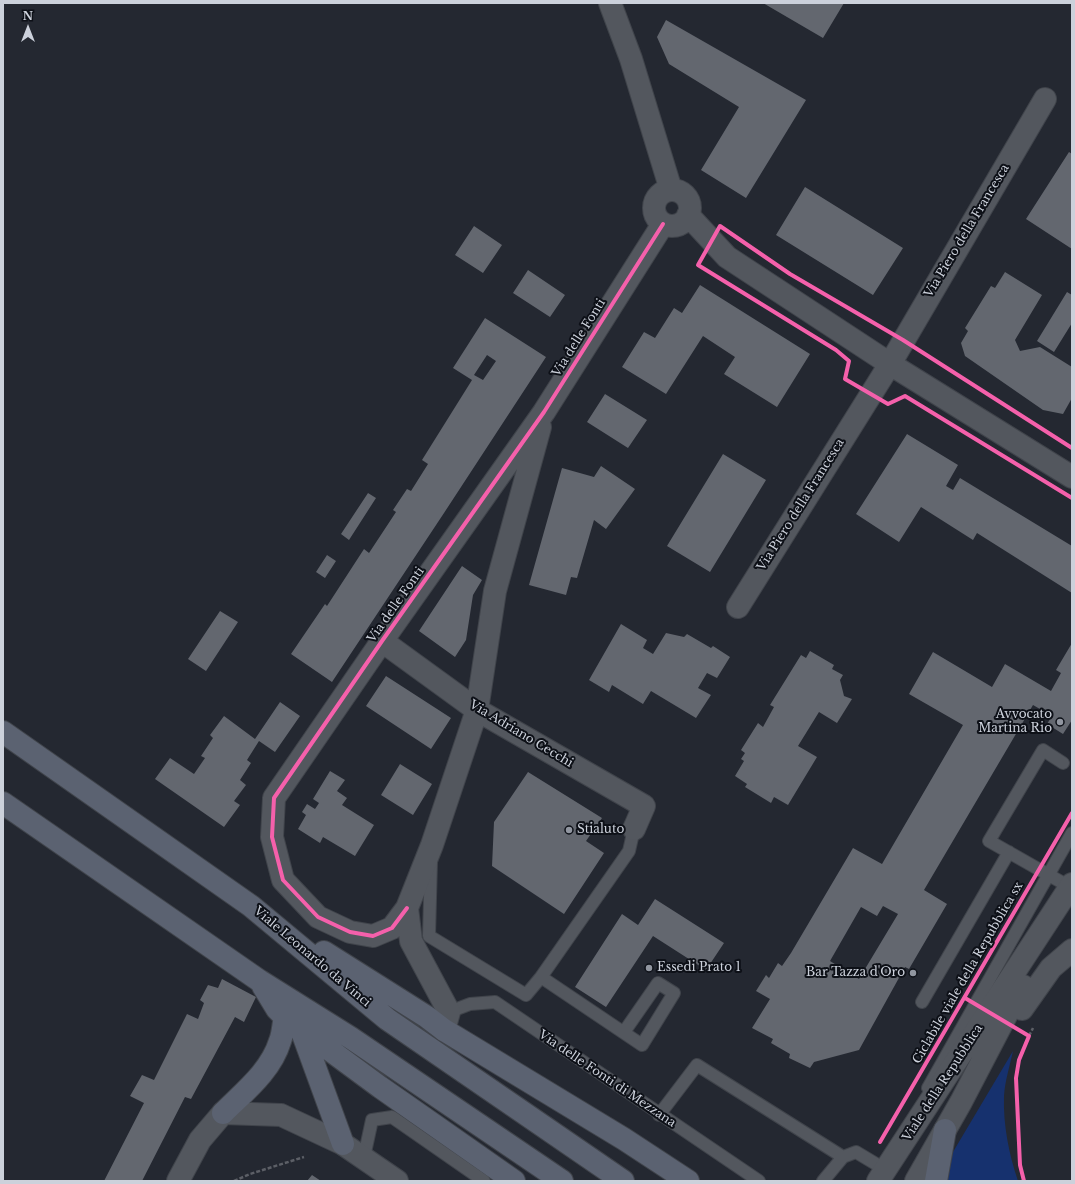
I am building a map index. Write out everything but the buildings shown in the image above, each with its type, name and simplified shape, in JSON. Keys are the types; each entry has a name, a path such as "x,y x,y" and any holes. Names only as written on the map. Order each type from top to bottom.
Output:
{"highway":[{"name":"Viale Leonardo da Vinci","path":"3,732 251,906 387,1019 623,1181"},
{"path":"3,803 260,981 351,1038 562,1181"},
{"path":"251,906 427,1017 447,1021 688,1181"},
{"path":"260,981 277,1009 293,1023 514,1181"},
{"path":"223,1113 261,1076 293,1023"},
{"path":"293,1023 343,1144"},
{"path":"936,1181 945,1130"}],"street":[{"path":"610,3 630,60 671,190"},
{"name":"Via Piero della Francesca","path":"738,607 890,364 1045,99"},
{"path":"671,190 680,193 685,197 689,203 688,215 683,222 678,225 669,226 663,224 656,218 654,205 660,195 671,190"},
{"path":"688,215 727,257 890,364 1072,477"},
{"name":"Via delle Fonti","path":"407,908 392,928 373,936 350,932 318,916 284,880 272,837 274,798 544,412 663,224"},
{"path":"447,1021 411,941 407,908 432,845 477,710 496,590 544,412"},
{"name":"Via Adriano Cecchi","path":"382,642 477,710 644,806 634,828"},
{"name":"Viale della Repubblica","path":"916,1181 961,1102 1071,893"},
{"name":"Viale della Repubblica","path":"882,1176 1071,893"},
{"name":"Viale della Repubblica","path":"961,1102 1010,1024 1051,968 1072,950"},
{"path":"178,1181 200,1140 223,1113 281,1115 343,1144 397,1181"}],"lane":[{"path":"1063,763 1043,750 989,841 1048,874 1071,893"},
{"path":"432,845 429,936 526,995 541,977 630,851 634,828"},
{"path":"823,1181 842,1157 856,1152 882,1176 936,1072 1072,833"},
{"path":"922,1002 1009,852"},
{"path":"541,977 642,1045 674,993 658,983 624,1032"},
{"name":"Via delle Fonti di Mezzana","path":"447,1021 470,1004 495,1002 759,1181"},
{"path":"660,1115 697,1065 842,1157"},
{"path":"364,1158 372,1120 392,1118 484,1181"}],"path":[{"path":"1010,1024 1029,1036"},
{"path":"1026,1042 1034,1026"},
{"path":"234,1181 250,1174 304,1157"}],"shaded area":[{"path":"1013,1051 1005,1085 1004,1118 1007,1139 1018,1181 943,1181 947,1162"}],"cycle path":[{"path":"407,908 392,928 373,936 350,932 318,917 283,880 272,837 274,798 382,641 544,412 663,224"},
{"path":"1072,448 903,340 790,274 720,226 698,265 836,350 849,361 845,379 888,404 905,396 1072,498"},
{"name":"Ciclabile viale della Repubblica sx","path":"880,1142 1072,813"},
{"name":"Ciclabile viale della Repubblica sx","path":"965,998 1029,1036 1019,1060 1016,1078 1020,1165 1024,1181"}],"place":[{"name":"Avvocato Martina Rio","path":"1060,722"},
{"name":"Stialuto","path":"569,830"},
{"name":"Essedi Prato 1","path":"649,968"},
{"name":"Bar Tazza d'Oro","path":"913,973"}]}
